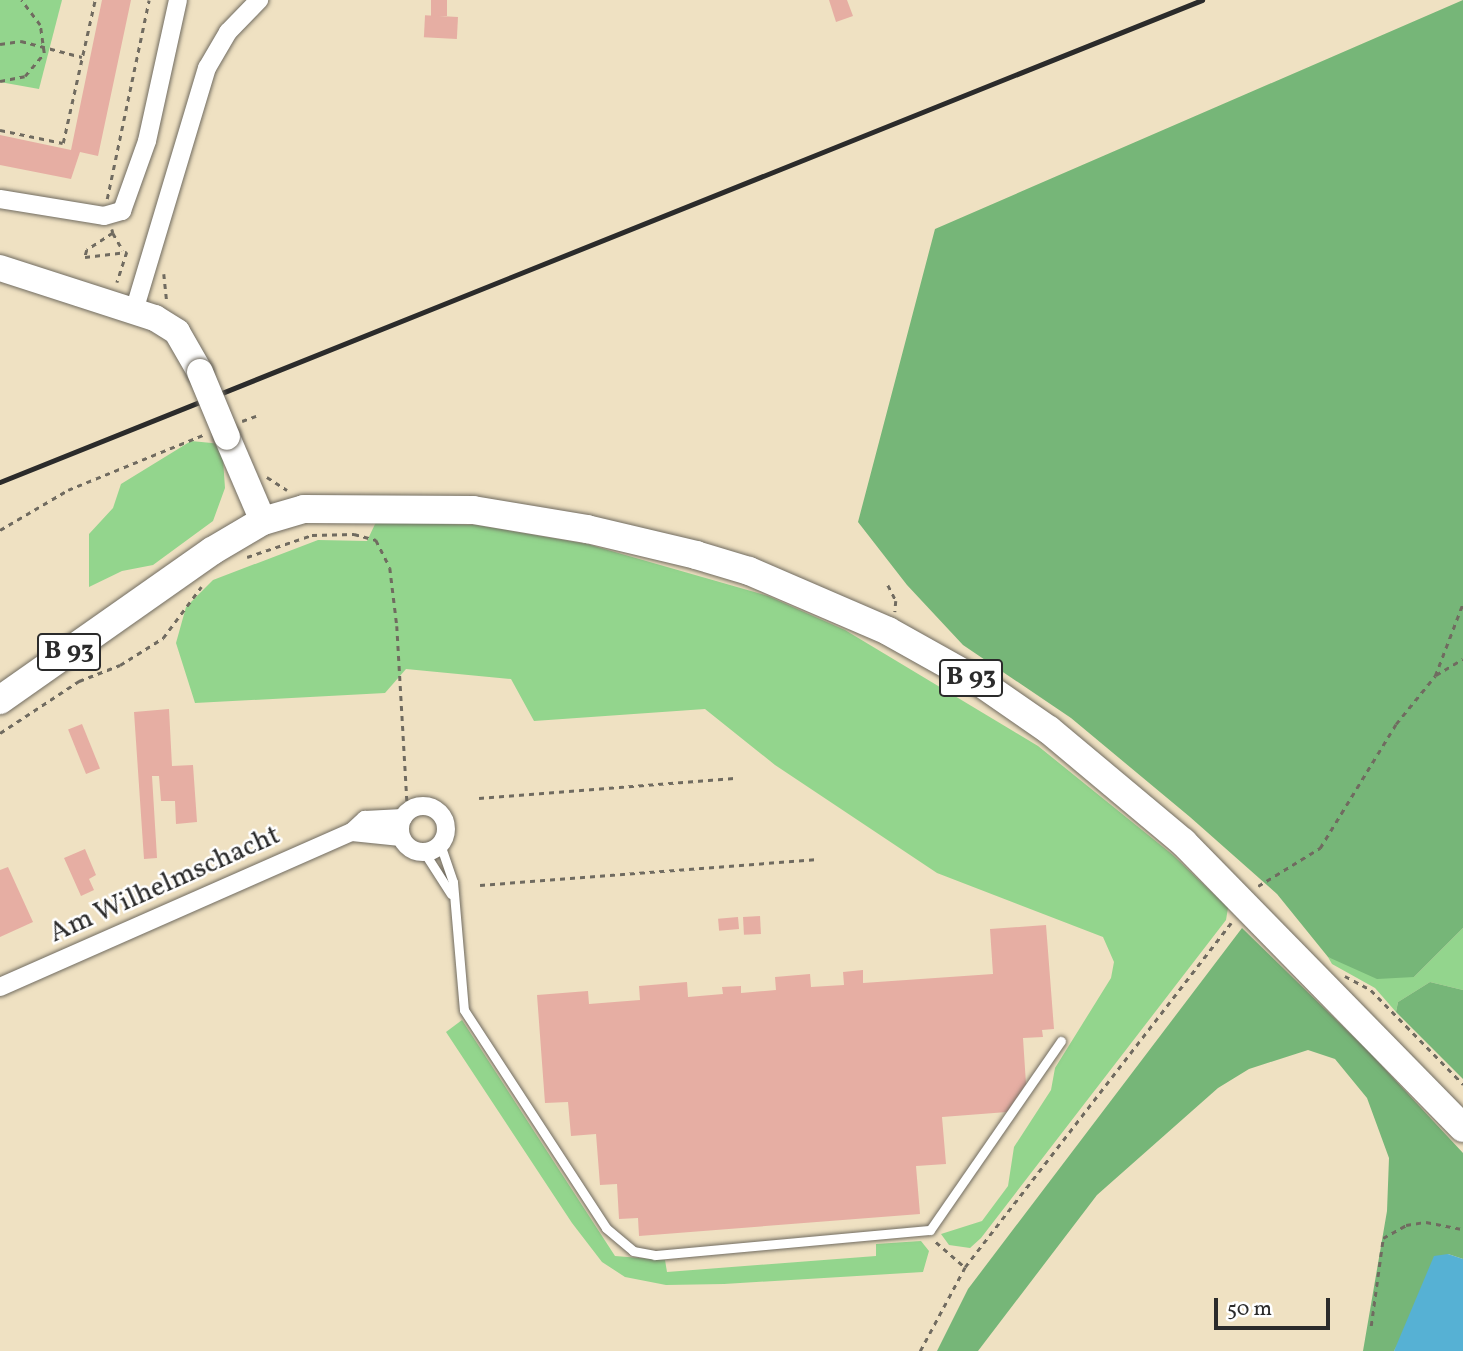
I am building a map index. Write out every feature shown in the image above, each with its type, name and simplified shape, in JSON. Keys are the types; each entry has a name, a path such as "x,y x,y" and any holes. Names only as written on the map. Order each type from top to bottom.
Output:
{"main road":[{"name":"B 93","path":"0,701 212,551 262,521 304,509 374,506 473,510 587,528 749,571 861,618 981,683 1114,780 1253,894 1463,1128"}],"street":[{"path":"0,199 108,222 126,204 164,71 178,0"},
{"path":"134,311 207,68 228,32 259,0"},
{"path":"0,268 134,311 177,332 200,372 262,521"},
{"name":"Am Wilhelmschacht","path":"0,987 352,832 365,820 406,814 424,806 441,814 446,834 432,848 409,847 401,837 352,832"},
{"path":"401,837 406,814"}],"lane":[{"path":"432,848 451,894"},
{"path":"432,848 450,864 464,1010 606,1228 621,1244 655,1255 930,1230 1061,1041"}],"path":[{"path":"0,81 25,76 40,61 44,47 40,25 20,0"},
{"path":"0,130 64,143 95,0"},
{"path":"123,250 85,257 87,250 108,222 149,0"},
{"path":"0,44 21,41 83,57"},
{"path":"108,222 127,255 117,282"},
{"path":"0,530 68,490 225,431 256,416"},
{"path":"237,561 312,535 354,534 376,540 390,568 406,814"},
{"path":"0,733 79,681 120,665 163,638 210,578"},
{"path":"920,1351 965,1267 1253,894 1320,848 1396,724 1435,676 1463,603"},
{"path":"884,612 895,618"},
{"path":"1435,676 1463,659"},
{"path":"479,798 734,778"},
{"path":"480,885 815,859"},
{"path":"1341,973 1371,990 1463,1084"},
{"path":"1371,1326 1383,1238 1406,1224 1426,1222 1463,1229"},
{"path":"930,1230 933,1239 965,1267"}],"green space":[{"path":"0,0 62,0 39,89 0,82"},
{"path":"1463,0 1463,928 1414,977 1377,979 1328,957 1277,894 1190,817 1071,718 963,645 907,585 858,522 935,229"},
{"path":"191,441 222,444 225,488 213,521 153,565 122,571 89,587 89,534 113,508 121,484"},
{"path":"376,522 476,525 587,544 768,596 845,630 1038,746 1173,855 1228,908 1226,920 981,1238 970,1248 949,1245 941,1234 982,1221 1008,1186 1014,1147 1051,1090 1055,1068 1111,978 1114,962 1103,937 937,873 775,765 705,709 534,721 511,679 406,669 385,693 195,703 176,643 186,607 213,580 318,540 367,541"},
{"path":"1242,928 1368,1051 1463,1153 1463,1259 1448,1254 1394,1351 1363,1351 1387,1211 1389,1158 1367,1098 1335,1059 1308,1050 1249,1069 1218,1088 1097,1195 978,1351 937,1351 968,1289"},
{"path":"1463,928 1463,990 1430,982 1398,1002 1396,1012 1375,988 1332,964 1328,957 1414,977"},
{"path":"1430,982 1463,990 1463,1079 1396,1012 1398,1002"},
{"path":"462,1020 615,1256 665,1260 667,1272 876,1256 876,1244 921,1241 929,1251 923,1272 666,1285 625,1277 602,1262 572,1223 446,1032"}],"water":[{"path":"1448,1254 1463,1259 1463,1351 1394,1351 1434,1256"}],"building":[{"path":"102,0 131,0 98,156 80,152 71,179 0,165 0,135 71,150"},
{"path":"431,0 447,0 447,16 431,16"},
{"path":"829,0 847,0 853,16 836,22"},
{"path":"425,15 458,17 457,39 424,37"},
{"path":"169,709 172,766 193,765 197,822 176,824 175,801 161,801 159,776 152,776 157,858 144,859 134,712"},
{"path":"82,724 100,769 86,774 68,730"},
{"path":"85,849 96,875 89,879 94,890 81,896 64,858"},
{"path":"8,867 33,922 0,937 0,870"},
{"path":"760,916 761,934 744,935 743,917"},
{"path":"738,917 739,929 719,931 718,919"},
{"path":"1046,925 1054,1029 1042,1030 1043,1037 1023,1038 1026,1084 1007,1112 942,1117 946,1164 916,1166 920,1214 639,1236 638,1218 619,1219 617,1184 600,1185 596,1134 571,1136 568,1102 545,1103 537,995 588,991 589,1004 640,1000 639,986 687,982 688,997 723,994 722,987 741,986 741,993 776,990 775,977 810,974 811,987 844,985 843,972 863,970 863,983 993,974 990,929"}],"railway":[{"path":"0,482 1202,0"}]}
